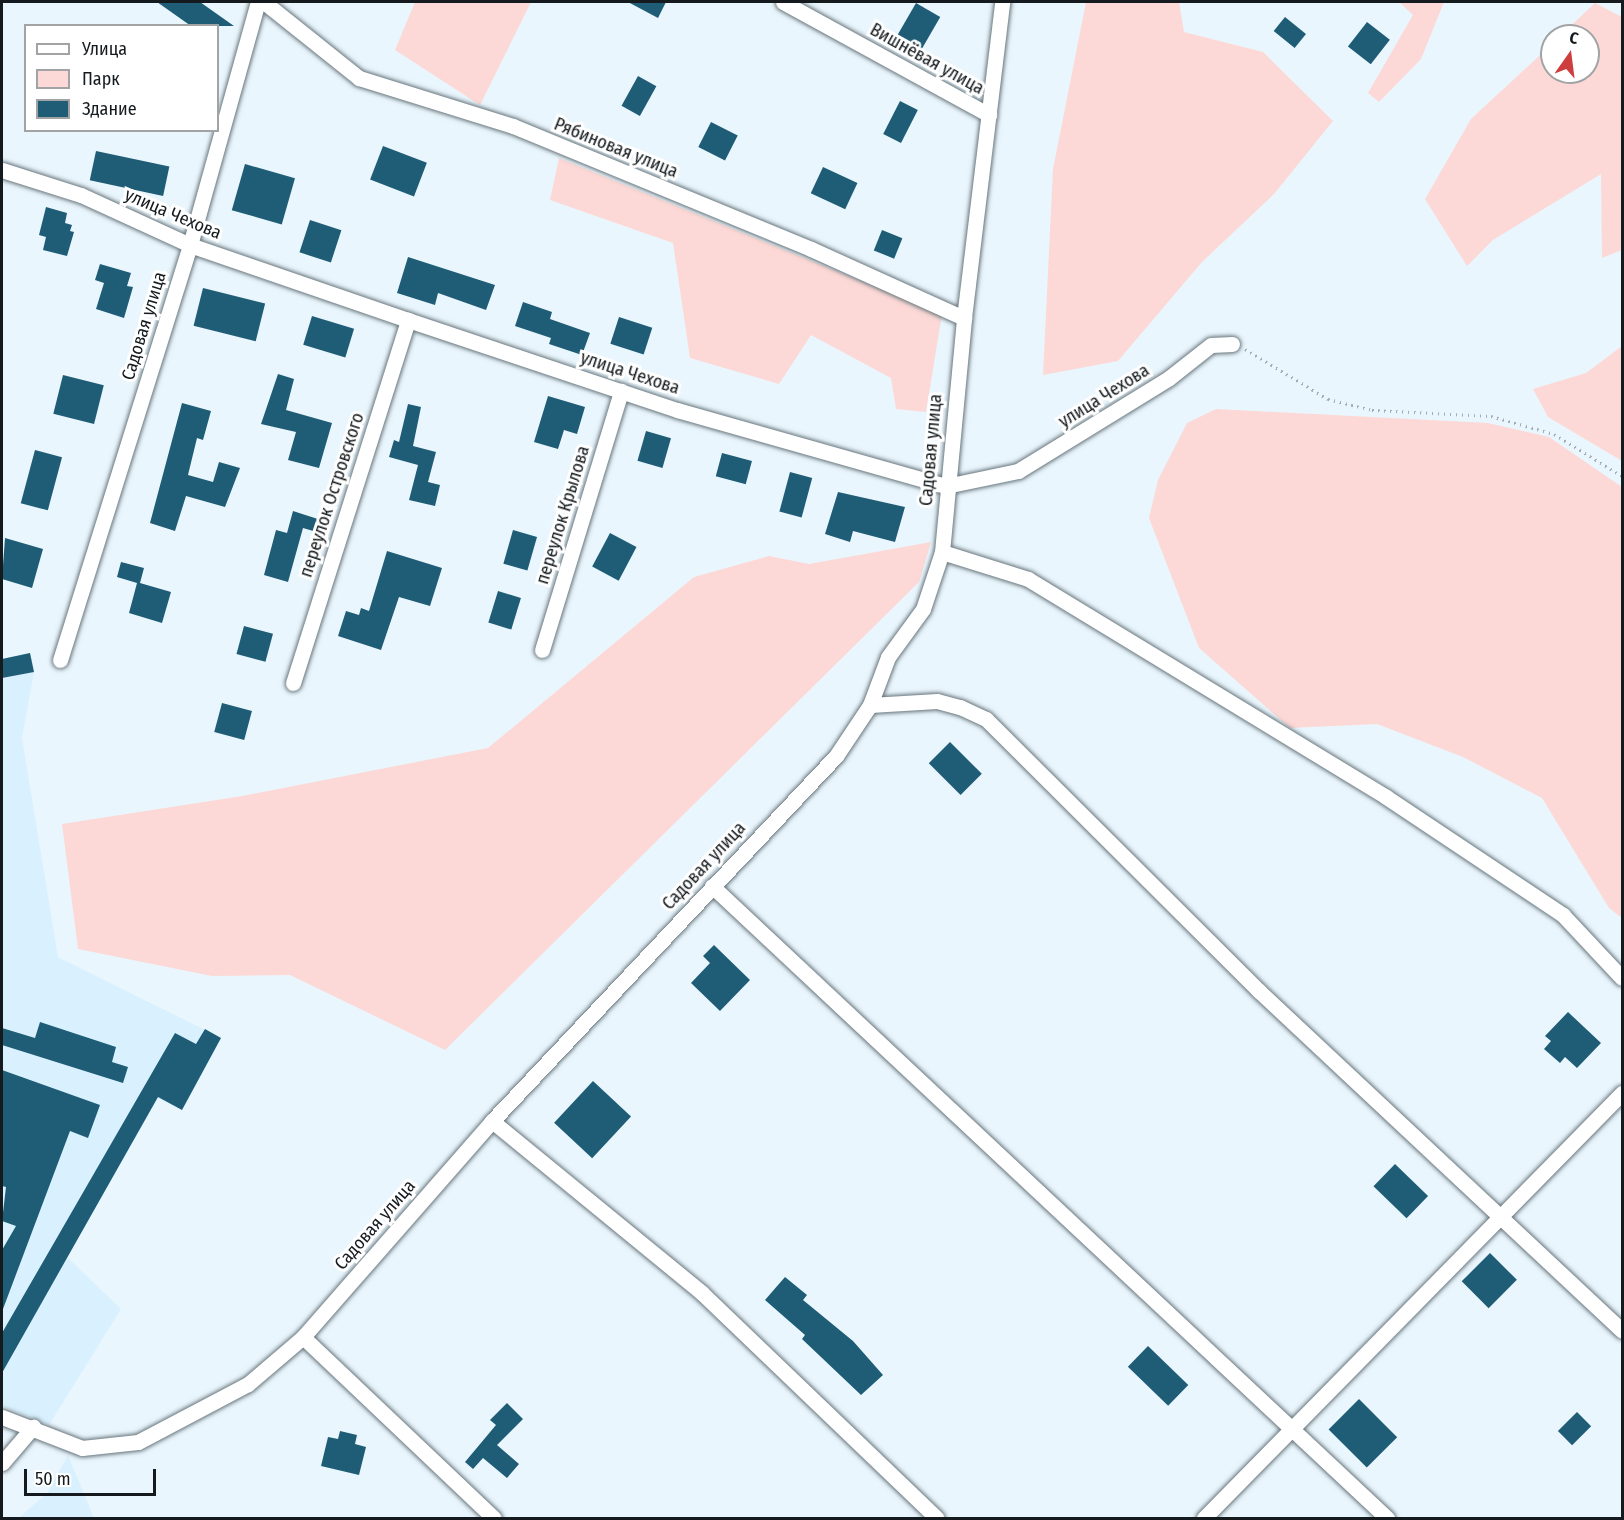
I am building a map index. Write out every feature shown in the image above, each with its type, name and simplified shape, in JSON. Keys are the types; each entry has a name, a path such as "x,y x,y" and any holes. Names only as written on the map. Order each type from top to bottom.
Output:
{"street":[{"name":"Садовая улица","path":"60,660 190,245 258,2"},
{"name":"Рябиновая улица","path":"264,2 359,78 513,126 811,249 964,318"},
{"name":"Вишнёвая улица","path":"783,2 989,115"},
{"name":"Садовая улица","path":"2,1417 33,1427 82,1448 138,1442 248,1384 303,1337 492,1121 837,756 870,705 888,657 923,609 942,552 946,486 964,318 1002,2"},
{"name":"улица Чехова","path":"2,170 81,195 190,245 408,320 621,391 946,486 1018,471 1169,378 1211,345 1232,344"},
{"name":"переулок Островского","path":"293,683 408,320"},
{"name":"переулок Крылова","path":"542,650 621,391"},
{"path":"942,552 1028,579 1386,797 1563,915 1623,978"},
{"path":"870,705 937,701 960,706 986,720 1259,991 1623,1331"},
{"path":"712,886 1296,1429 1387,1518"},
{"path":"1204,1518 1296,1429 1623,1093"},
{"path":"492,1121 702,1293 937,1518"},
{"path":"303,1337 494,1518"},
{"path":"2,1462 33,1427"}],"path":[{"path":"1232,344 1257,353 1328,399 1372,410 1491,416 1554,434 1623,476"}],"shaded area":[{"path":"30,653 34,672 22,738 58,957 221,1038 182,1110 158,1098 67,1257 121,1309 49,1425 2,1406 2,659"},
{"path":"68,1455 94,1518 19,1518 48,1492"}],"green space":[{"path":"415,2 531,2 480,105 395,50"},
{"path":"1086,2 1179,2 1184,32 1263,52 1333,121 1274,194 1202,262 1118,361 1043,375 1053,169"},
{"path":"1399,2 1444,2 1421,59 1379,102 1368,93 1413,15"},
{"path":"1595,3 1622,17 1622,250 1602,258 1601,174 1493,240 1467,266 1425,199 1471,119 1540,55 1540,84 1600,84 1600,24 1573,24"},
{"path":"559,158 942,314 926,412 896,409 891,378 811,335 779,384 690,358 673,243 550,200"},
{"path":"1622,346 1622,461 1548,417 1533,389 1586,373"},
{"path":"1216,409 1488,423 1549,437 1622,487 1622,918 1609,908 1542,798 1463,757 1377,724 1290,728 1199,648 1149,518 1158,480 1187,423"},
{"path":"931,542 919,582 445,1050 290,975 212,976 78,949 62,824 242,796 488,748 694,577 769,556 809,564"}],"building":[{"path":"157,2 200,2 234,26 219,26 219,24 188,24"},
{"path":"628,2 666,2 658,18"},
{"path":"916,3 940,17 921,51 896,37"},
{"path":"1285,17 1306,34 1295,48 1274,31"},
{"path":"1367,22 1390,40 1371,64 1348,46"},
{"path":"638,76 656,86 640,116 622,106"},
{"path":"900,101 918,110 901,143 883,134"},
{"path":"711,122 738,136 725,161 698,147"},
{"path":"383,146 427,163 414,196 370,180"},
{"path":"96,151 169,167 163,196 90,180"},
{"path":"245,164 295,178 282,224 232,210"},
{"path":"823,167 857,183 845,209 811,193"},
{"path":"46,207 67,213 65,223 72,225 70,231 74,232 67,256 43,250 46,237 39,235"},
{"path":"310,220 341,230 331,263 299,252"},
{"path":"882,230 902,238 894,259 874,250"},
{"path":"408,257 495,285 486,310 438,293 435,305 397,293"},
{"path":"100,264 131,273 127,286 133,287 124,318 96,309 104,283 95,280"},
{"path":"203,288 265,303 256,341 194,326"},
{"path":"523,302 552,312 550,319 590,333 582,355 549,344 551,338 515,326"},
{"path":"312,316 354,329 345,358 303,345"},
{"path":"619,317 652,328 644,354 610,344"},
{"path":"278,374 294,379 286,410 332,423 319,468 288,460 296,432 261,424"},
{"path":"63,375 104,385 94,424 53,414"},
{"path":"548,396 585,407 577,434 564,430 558,449 534,442"},
{"path":"182,403 211,411 203,440 197,438 188,475 213,482 219,462 240,468 225,507 186,496 175,531 150,523"},
{"path":"408,404 421,407 413,446 436,452 428,482 440,485 435,506 409,500 418,465 389,457 394,440 399,442"},
{"path":"646,431 671,438 662,468 637,461"},
{"path":"35,450 62,457 48,510 21,503"},
{"path":"722,453 752,461 746,484 716,476"},
{"path":"790,472 812,478 802,518 779,512"},
{"path":"838,492 905,507 895,542 853,531 850,542 825,534"},
{"path":"293,511 324,521 320,533 303,528 288,582 264,575 276,530 287,533"},
{"path":"513,530 537,537 527,571 503,564"},
{"path":"610,533 636,547 619,581 592,567"},
{"path":"5,538 43,549 32,588 2,579"},
{"path":"387,551 442,568 430,606 399,597 381,650 338,636 346,611 359,615 361,608 369,611"},
{"path":"121,562 144,568 140,583 171,592 162,623 129,613 137,583 117,577"},
{"path":"498,591 521,598 511,630 488,623"},
{"path":"244,626 273,634 265,662 236,654"},
{"path":"30,653 34,672 2,678 2,659"},
{"path":"222,703 252,711 244,740 214,732"},
{"path":"950,742 982,774 961,795 929,763"},
{"path":"714,945 750,980 720,1011 691,983 710,963 703,956"},
{"path":"1568,1012 1601,1043 1577,1068 1565,1057 1560,1063 1544,1049 1551,1041 1545,1036"},
{"path":"40,1022 116,1047 112,1062 128,1067 123,1083 2,1045 2,1028 35,1038"},
{"path":"205,1029 221,1038 182,1110 158,1097 2,1373 2,1333 175,1033 196,1044"},
{"path":"2,1070 100,1105 88,1138 70,1131 3,1309 2,1250 16,1226 2,1221 6,1187 2,1186"},
{"path":"593,1081 631,1116 592,1158 554,1123"},
{"path":"1395,1164 1428,1196 1407,1218 1373,1186"},
{"path":"1490,1253 1517,1280 1489,1308 1462,1281"},
{"path":"785,1277 807,1295 803,1300 853,1341 883,1375 861,1395 802,1339 805,1335 765,1300"},
{"path":"1148,1346 1188,1385 1168,1406 1128,1367"},
{"path":"1359,1399 1397,1437 1367,1468 1329,1429"},
{"path":"507,1403 523,1419 497,1445 519,1464 507,1478 483,1458 473,1469 465,1462 496,1425 490,1420"},
{"path":"1577,1412 1591,1426 1572,1445 1558,1431"},
{"path":"340,1431 357,1435 355,1444 366,1447 359,1475 321,1466 328,1437 338,1439"}]}
